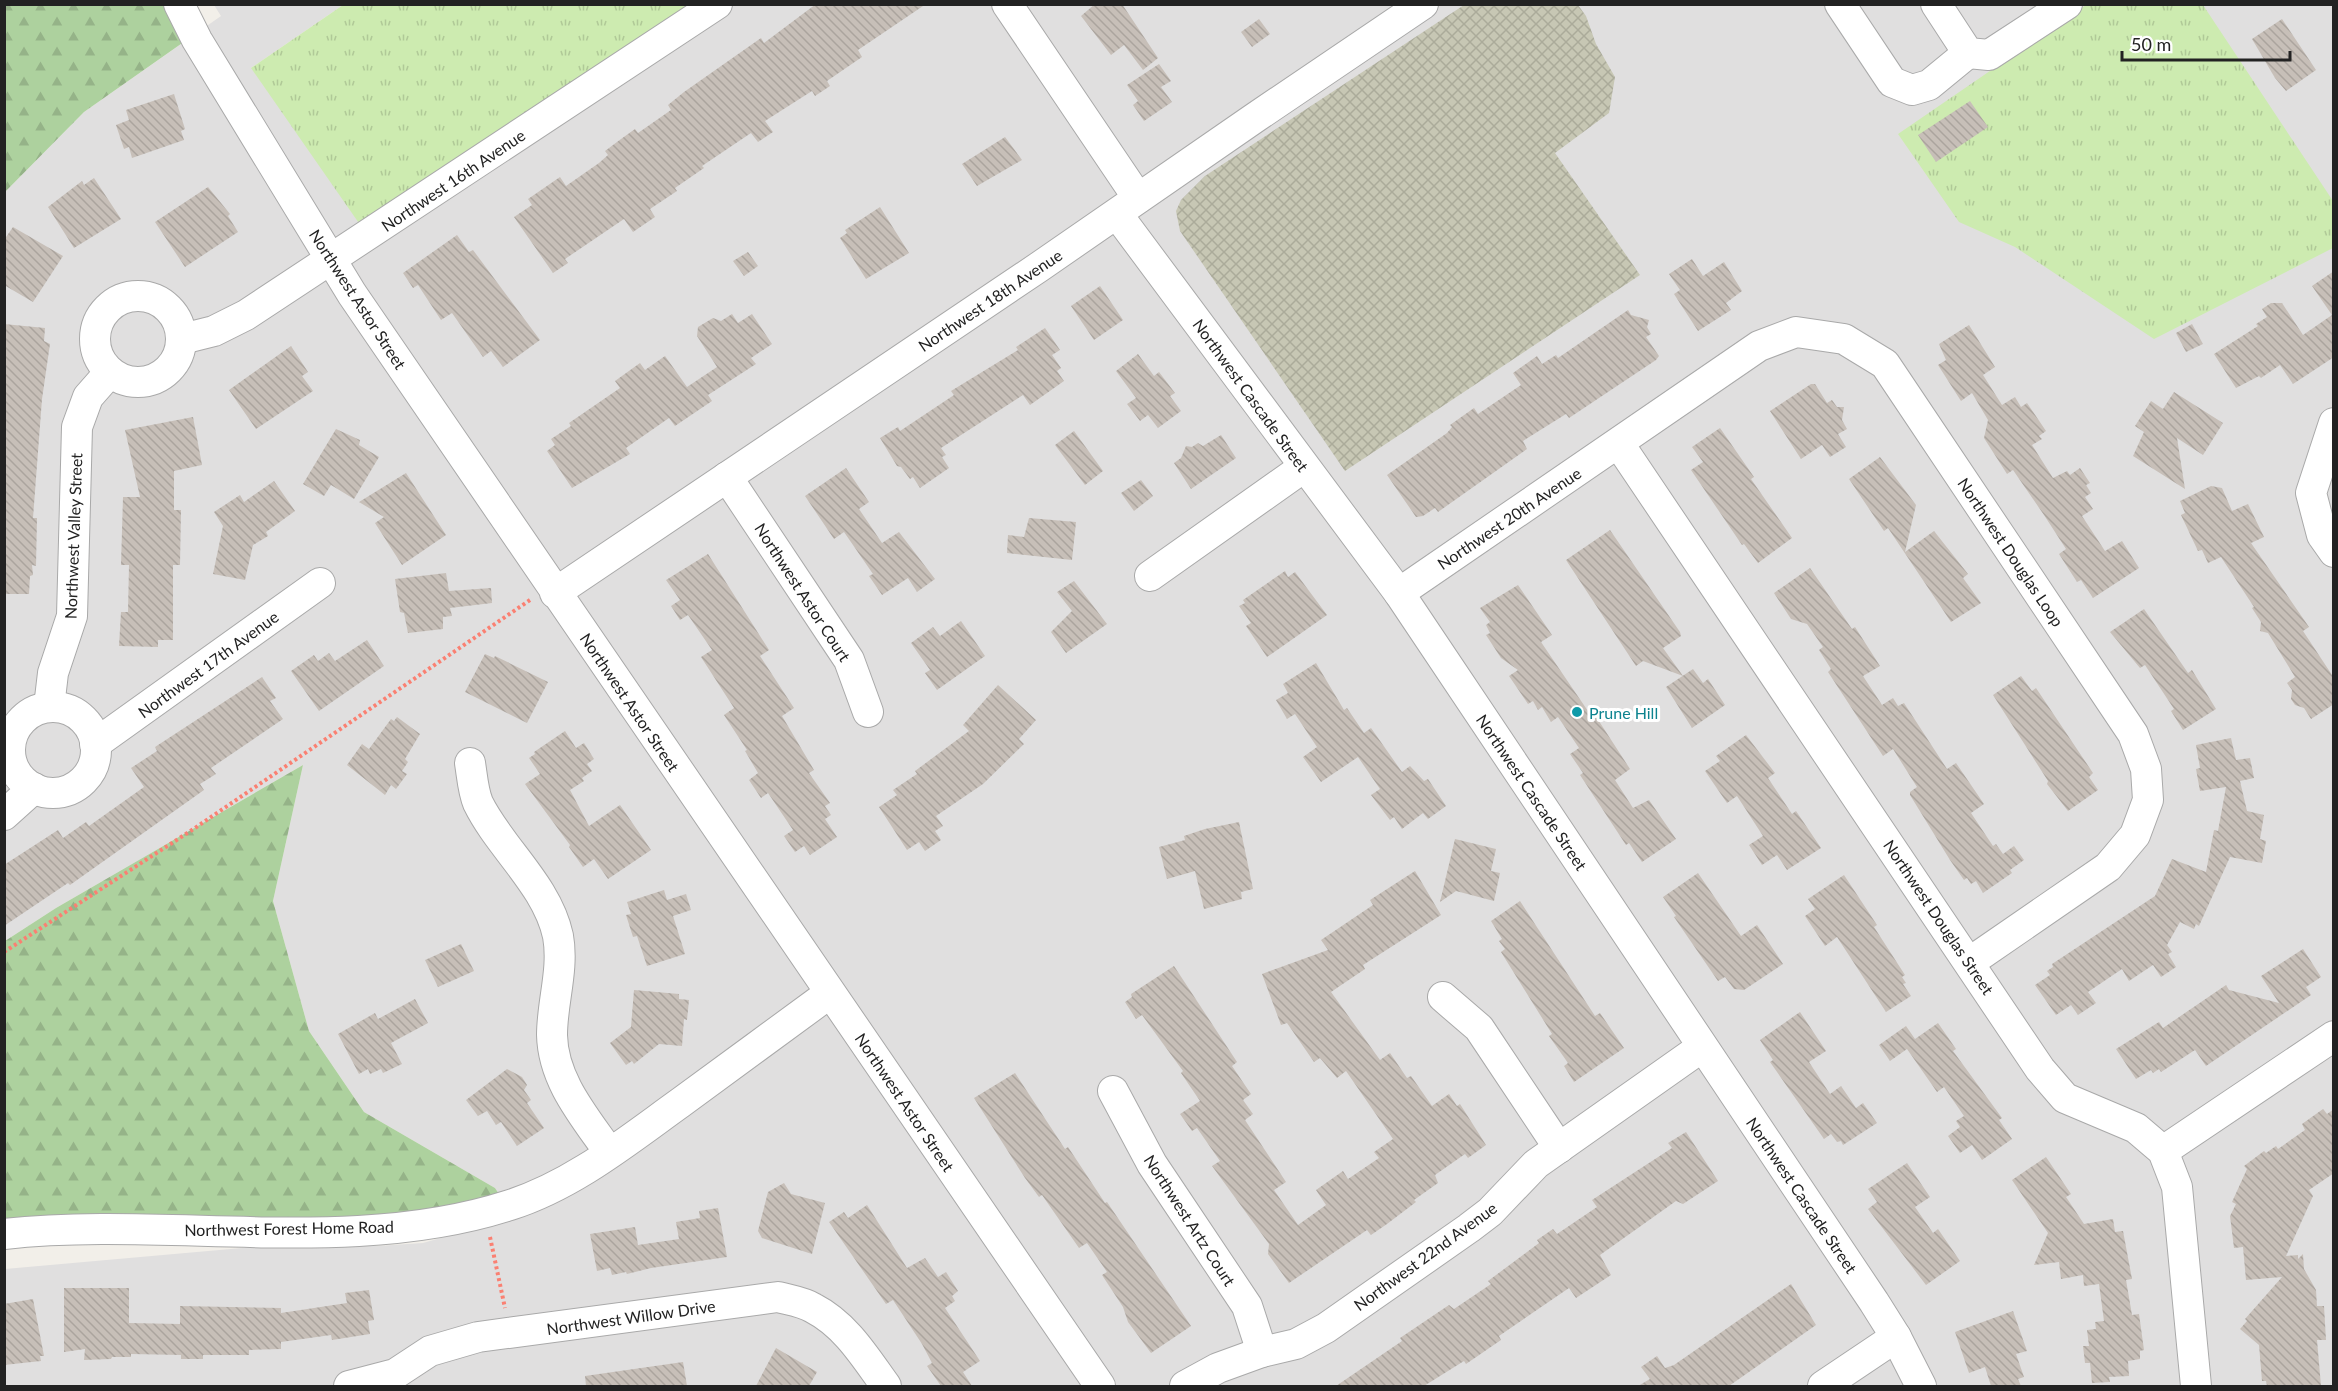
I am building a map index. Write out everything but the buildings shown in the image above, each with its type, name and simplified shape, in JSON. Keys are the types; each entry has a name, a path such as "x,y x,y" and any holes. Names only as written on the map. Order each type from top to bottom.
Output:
{"street":[{"name":"Northwest Astor Street","path":"179,4 197,40 352,294 1100,1386"},
{"name":"Northwest 16th Avenue","path":"182,339 214,331 246,315 717,4"},
{"path":"985,4 1005,17"},
{"path":"1840,4 1892,82 1912,90 1929,85 1968,53 1989,55 2067,4"},
{"path":"1936,4 1968,53"},
{"name":"Northwest 18th Avenue","path":"553,590 727,477 1420,6"},
{"name":"Northwest Cascade Street","path":"1005,17 1128,206 1304,467 1399,593 1896,1337 1921,1386"},
{"path":"141,295 162,302 176,318 182,339 174,362 156,378 132,382 110,372 98,355 95,333 103,313 120,299 141,295"},
{"name":"Northwest Douglas Loop","path":"1619,444 1759,346 1796,332 1844,339 1885,364 1892,374 2133,734 2146,769 2148,800 2134,835 2108,867 1970,962"},
{"name":"Northwest Valley Street","path":"49,707 53,673 72,615 77,427 88,397 110,372"},
{"path":"2334,423 2310,493 2322,535 2334,552"},
{"name":"Northwest 20th Avenue","path":"1399,593 1619,444"},
{"name":"Northwest Douglas Street","path":"1619,444 2040,1069 2065,1098 2136,1128 2163,1151 2177,1187 2196,1386"},
{"path":"1150,576 1304,467"},
{"name":"Northwest Astor Court","path":"727,477 849,660 868,712"},
{"name":"Northwest 17th Avenue","path":"95,744 320,583"},
{"path":"49,707 66,709 80,716 90,729 95,744 92,766 78,784 56,792 34,788 16,772 11,757 11,741 17,727 27,715 49,707"},
{"path":"470,763 478,802 543,902 557,935 560,965 552,1036 556,1061 567,1089 609,1152"},
{"path":"4,815 34,788"},
{"name":"Northwest Forest Home Road","path":"4,1234 104,1231 351,1230 447,1220 485,1212 541,1193 609,1152 830,993"},
{"path":"1443,997 1479,1028 1559,1148"},
{"path":"2163,1151 2334,1036"},
{"name":"Northwest 22nd Avenue","path":"1185,1386 1218,1368 1262,1352 1296,1344 1335,1321 1490,1212 1523,1176 1702,1047"},
{"name":"Northwest Artz Court","path":"1113,1091 1152,1164 1247,1306 1262,1352"},
{"name":"Northwest Willow Drive","path":"349,1386 395,1374 430,1350 478,1337 778,1297 812,1307 834,1322 855,1342 885,1386"},
{"path":"1823,1386 1896,1337"}],"path":[{"path":"4,952 553,590"},
{"path":"485,1212 511,1333"}],"shaded area":[{"path":"214,5 343,5 251,68 704,5 2333,5 2333,1386 5,1386 5,1269 308,1242 377,1246 423,1243 514,1217 495,1188 364,1112 309,1031 273,901 303,765 56,908 5,941 5,192 84,112 221,16"},
{"path":"1464,5 1578,5 1586,16 1596,44 1615,77 1609,113 1555,153 1640,275 1345,471 1180,231 1176,211 1181,200 1205,176"}],"green space":[{"path":"5,5 166,5 188,39 84,112 5,192"},
{"path":"343,5 704,5 363,229 251,68"},
{"path":"2086,5 2203,5 2333,201 2333,248 2154,339 2015,247 1959,222 1898,134"},
{"path":"303,765 273,901 309,1031 364,1112 495,1188 501,1197 406,1219 5,1230 5,941 56,908"}],"place":[{"name":"Prune Hill","path":"1577,712"}]}
